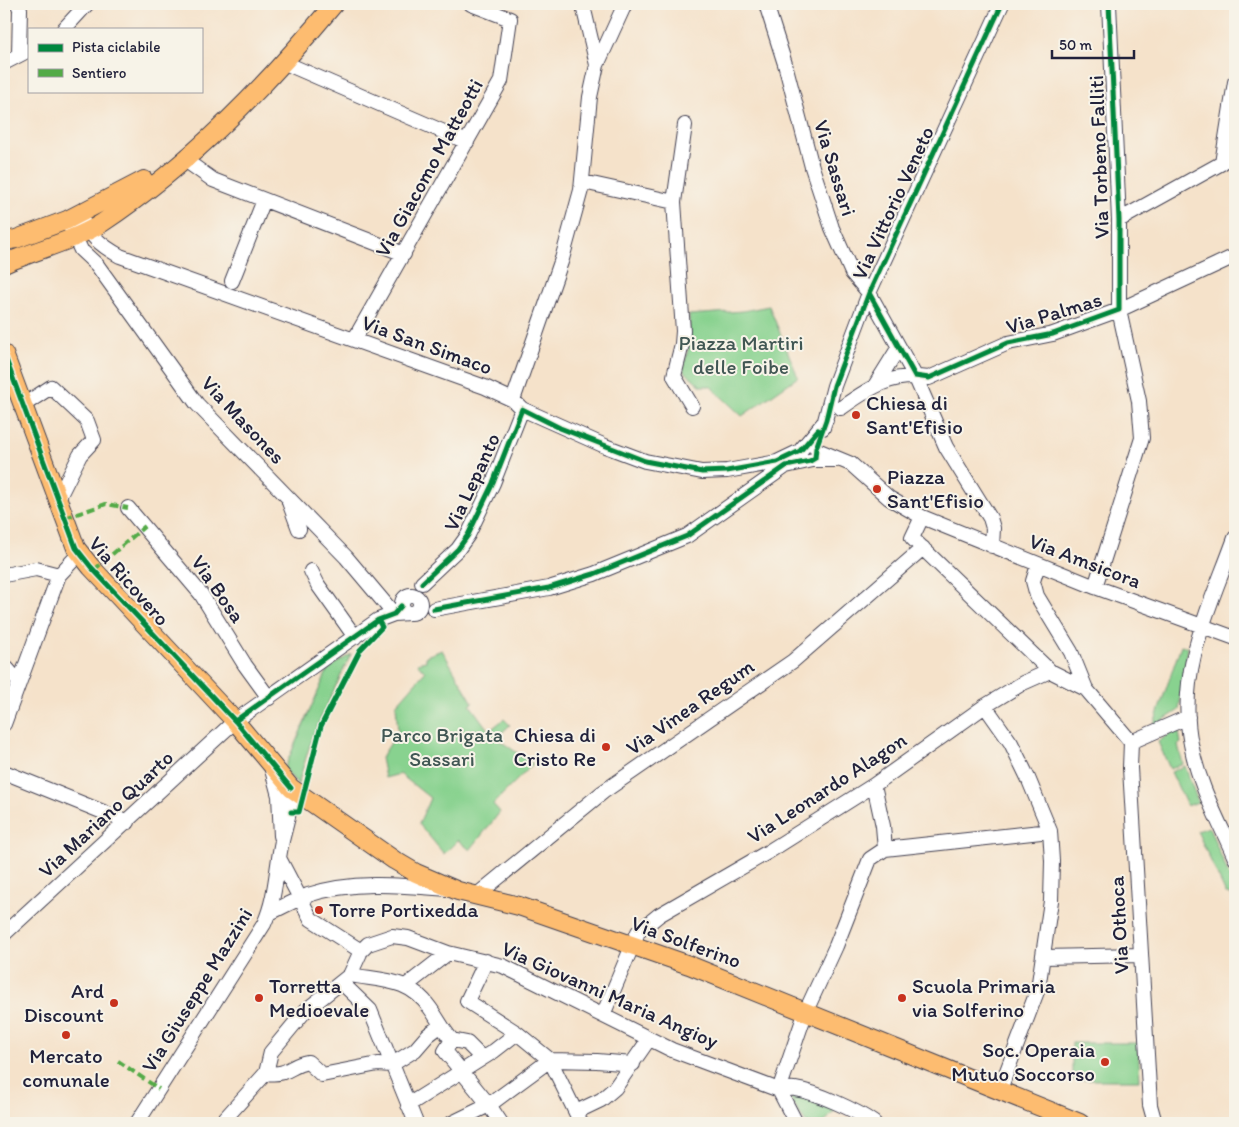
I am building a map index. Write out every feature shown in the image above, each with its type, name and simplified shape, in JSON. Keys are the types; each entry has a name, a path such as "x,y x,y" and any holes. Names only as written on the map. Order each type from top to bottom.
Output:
{"main road":[{"path":"4,264 77,228 185,160 285,63 334,4"},
{"path":"4,241 77,228"},
{"name":"Via Ricovero","path":"4,354 22,406 80,553 235,722 271,766"},
{"name":"Via Solferino","path":"271,766 292,788 394,860 411,879 519,906 688,965 806,1011 1078,1123"}],"street":[{"path":"4,63 24,53 18,4"},
{"path":"65,28 87,4"},
{"name":"Via Giacomo Matteotti","path":"354,340 501,81 510,19 471,4"},
{"name":"Via Lepanto","path":"409,606 422,583 458,549 468,536 493,482 562,259 583,182 583,152 590,97 597,65 625,4"},
{"name":"Via Sassari","path":"766,4 829,221 852,273 869,293 915,376 946,447 990,518 993,528 992,546"},
{"name":"Via Vittorio Veneto","path":"810,452 826,420 834,386 869,293 1002,4"},
{"name":"Via Torbeno Falliti","path":"1095,587 1142,438 1139,401 1119,310 1119,220 1108,4"},
{"name":"Via Lepanto","path":"584,10 597,65"},
{"path":"285,63 467,142"},
{"path":"1119,220 1222,163 1235,82"},
{"path":"685,125 674,202 683,331 682,344 674,376 692,406"},
{"path":"185,160 213,180 404,254"},
{"path":"583,182 674,202"},
{"path":"232,281 264,200"},
{"name":"Via San Simaco","path":"77,228 101,246 120,256 477,384 605,446 646,461 702,472 779,466"},
{"name":"Via Masones","path":"77,228 81,250 97,265 196,404 346,557 409,606"},
{"path":"97,265 101,256 120,256"},
{"name":"Via Palmas","path":"876,384 915,376 928,378 1008,343 1053,334 1119,310 1235,256"},
{"path":"841,408 876,384 899,347"},
{"path":"22,406 51,387 87,421 94,440 80,455 58,499"},
{"path":"409,606 434,609 549,588 613,566 687,536 779,466 810,452 841,460 864,474 890,498 922,517 912,538 1050,671 1086,689"},
{"path":"287,497 299,529"},
{"name":"Via Bosa","path":"128,508 201,594 245,665 269,698"},
{"name":"Via Amsicora","path":"922,517 1038,565 1235,638"},
{"path":"1235,538 1201,626 1190,666 1188,717 1191,746 1199,774 1235,858"},
{"name":"Via Vinea Regum","path":"477,895 603,792 793,660 922,548"},
{"path":"4,724 18,681 59,575 80,553"},
{"path":"1038,565 1033,581 1037,596 1071,652 1086,689 1131,742 1188,717"},
{"path":"4,575 36,570 59,575"},
{"path":"311,571 318,585 355,637"},
{"name":"Via Mariano Quarto","path":"4,934 235,722 378,620 409,606"},
{"path":"4,665 18,681"},
{"name":"Via Leonardo Alagon","path":"603,1016 638,932 660,915 768,852 874,785 1022,682 1050,671"},
{"path":"985,706 1012,743 1050,831 1052,861 1051,901 1038,989 999,1092"},
{"name":"Via Othoca","path":"1131,742 1130,768 1140,955 1150,1105 1155,1123"},
{"name":"Via Giuseppe Mazzini","path":"271,766 279,796 278,810 282,842"},
{"path":"4,772 128,822"},
{"path":"874,785 884,826 885,849"},
{"name":"Via Giuseppe Mazzini","path":"136,1123 270,913 282,842 291,812 292,788"},
{"path":"796,1123 779,1090 806,1011 836,946 870,859 885,849 1050,831"},
{"path":"230,1120 266,1073 271,1052 305,1011 346,979 361,951 310,919 280,860"},
{"path":"270,913 310,894 411,879"},
{"name":"Via Giovanni Maria Angioy","path":"361,951 368,944 392,936 408,938 448,953 503,966 672,1050 779,1090 794,1088 820,1097 866,1117 874,1123"},
{"path":"407,984 448,953"},
{"path":"1044,957 1140,955"},
{"path":"486,961 467,1001 517,1033 550,1060 578,1117 615,1088 649,1039"},
{"path":"346,979 407,984 430,1008 440,1026 452,1040 468,1043 482,1058"},
{"path":"346,979 370,1010 416,1123"},
{"path":"266,1073 280,1075 301,1063 308,1062 322,1075 378,1064 391,1065 416,1050 428,1035 440,1026"},
{"path":"408,1105 482,1058 517,1033"},
{"path":"452,1040 444,1051 489,1105 501,1123"},
{"path":"452,1123 489,1105 550,1060 633,1064"},
{"name":"Via Othoca","path":"1144,1123 1150,1105"}],"green space":[{"name":"Piazza Martiri delle Foibe","path":"769,306 798,377 742,416 710,386 701,386 683,370 690,341 689,315 743,311"},
{"path":"1181,645 1188,647 1179,710 1153,727"},
{"name":"Parco Brigata Sassari","path":"442,650 473,703 470,705 489,731 504,719 510,725 496,738 533,764 493,804 500,812 470,850 458,840 444,854 419,824 430,798 400,774 385,778 381,758 398,732 396,705 425,672 417,663 426,661 426,656"},
{"path":"351,654 313,735 298,784 284,769 328,669"},
{"path":"1173,731 1179,732 1181,743 1178,745 1183,764 1170,769 1158,742"},
{"path":"1185,766 1198,802 1187,806 1171,772"},
{"path":"1209,827 1235,890 1235,896 1226,894 1197,831"},
{"name":"Soc. Operaia Mutuo Soccorso","path":"1072,1043 1138,1043 1140,1080 1072,1080"},
{"path":"796,1094 836,1109 824,1123 806,1123 790,1099"}],"marked path":[{"path":"65,518 106,504 128,508"},
{"path":"94,570 145,526"},
{"path":"118,1061 159,1089"}],"cycle path":[{"path":"434,609 549,588 594,574 687,536 786,466 810,461 815,458 816,448 826,420 834,386 869,293 1002,4"},
{"path":"869,293 915,376 929,378 1008,343 1053,334 1119,310 1119,220 1109,4"},
{"path":"4,354 76,548 91,567 235,721 291,788"},
{"path":"422,583 458,549 468,535 493,483 522,409 560,428 645,461 702,472 727,471 777,462 800,451 818,430"},
{"path":"235,721 378,620 394,614 401,606"},
{"path":"291,812 299,812 321,726 360,650 382,627 378,620"}],"place":[{"name":"Chiesa di Sant'Efisio","path":"856,415"},
{"name":"Piazza Sant'Efisio","path":"877,489"},
{"name":"Chiesa di Cristo Re","path":"606,747"},
{"name":"Torre Portixedda","path":"319,910"},
{"name":"Torretta Medioevale","path":"259,998"},
{"name":"Scuola Primaria via Solferino","path":"902,998"},
{"name":"Ard Discount","path":"114,1003"},
{"name":"Mercato comunale","path":"66,1035"},
{"name":"Soc. Operaia Mutuo Soccorso","path":"1105,1062"}]}
